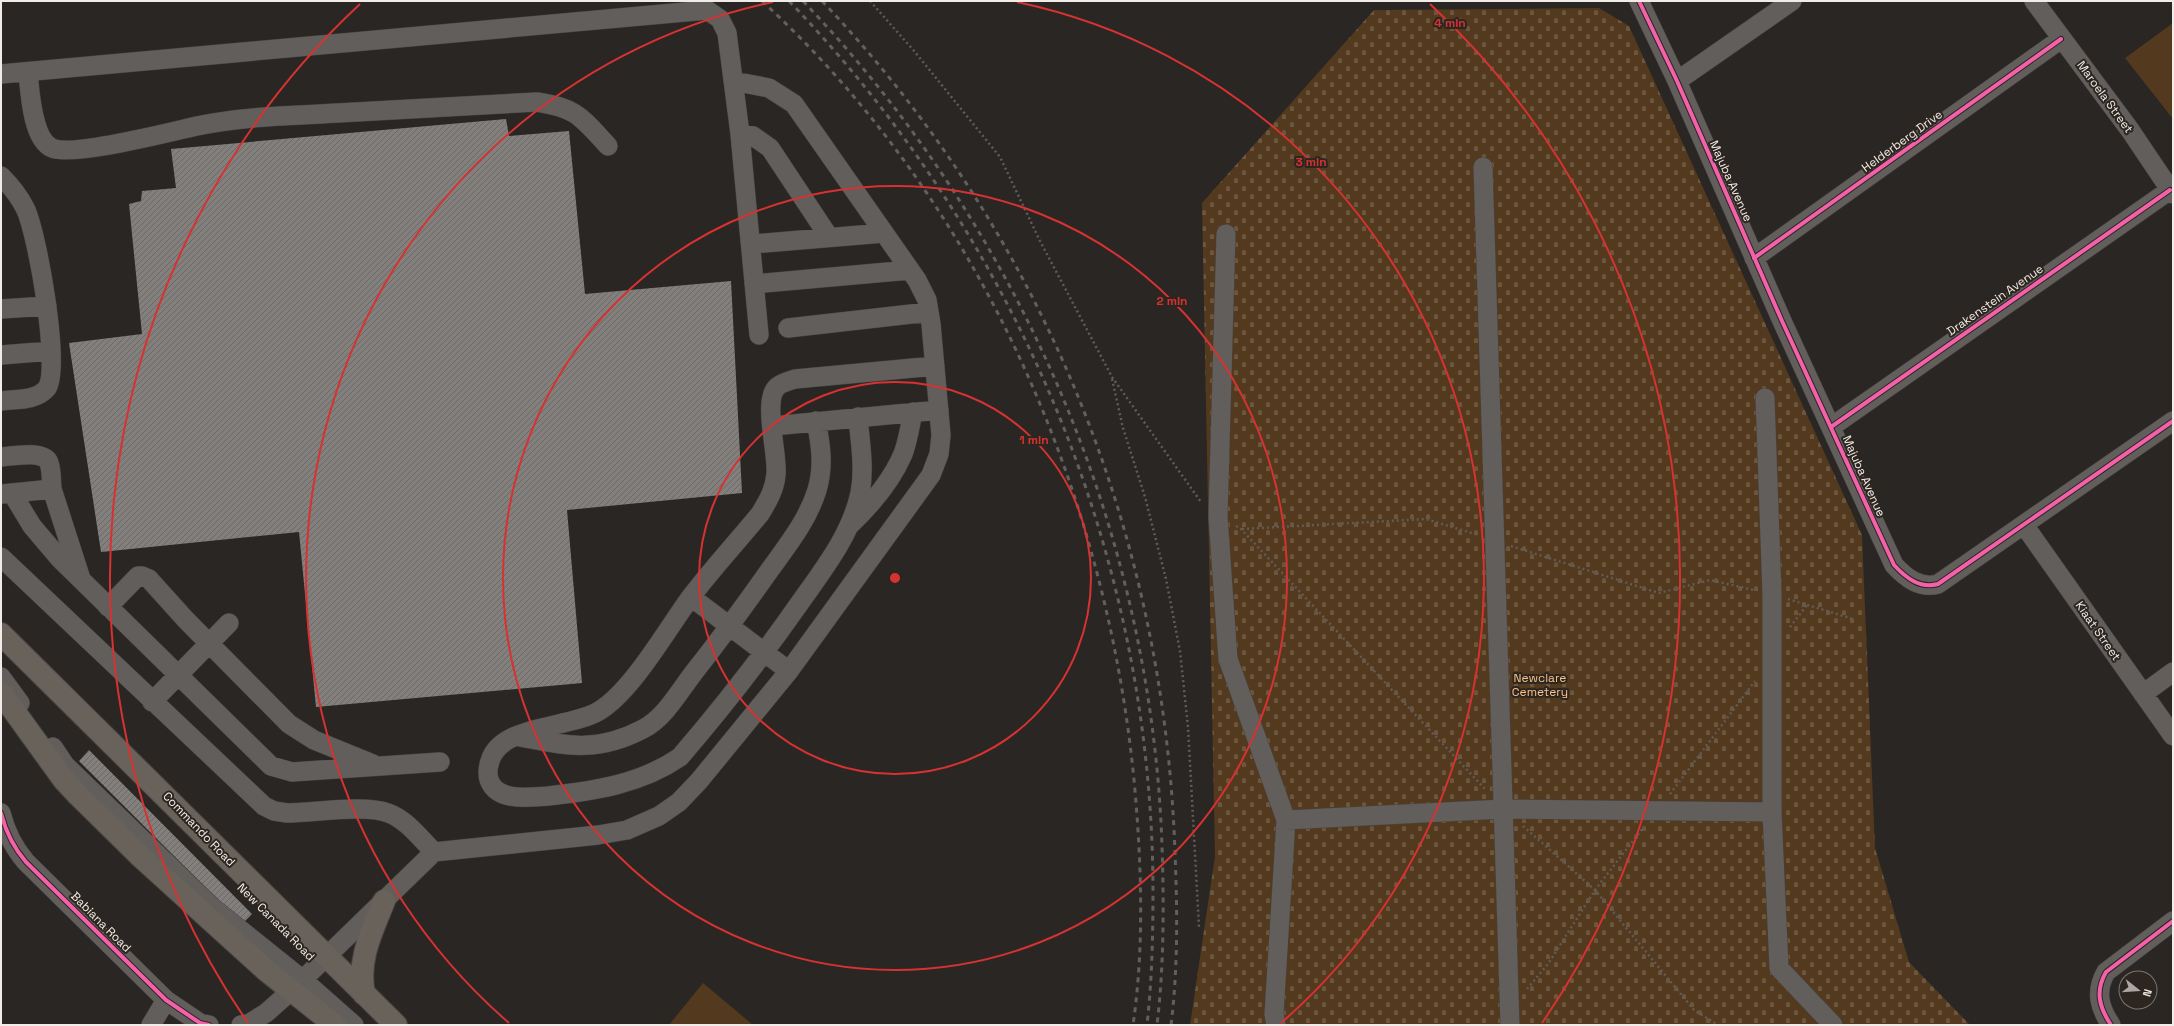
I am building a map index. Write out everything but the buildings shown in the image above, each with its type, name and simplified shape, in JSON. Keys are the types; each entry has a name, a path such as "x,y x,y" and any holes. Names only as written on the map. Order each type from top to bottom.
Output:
{"main road":[{"name":"Commando Road","path":"1,634 164,793 323,961 364,994 396,1025"},
{"path":"1,693 60,774 78,795 139,855 267,971 297,985 335,1025"},
{"path":"364,994 362,980 363,960 384,900"}],"street":[{"name":"Majuba Avenue","path":"1639,1 1677,81 1754,258 1894,565 1911,580 1922,585 1938,584 2173,421"},
{"path":"1677,81 1792,1"},
{"name":"Maroela Street","path":"2034,1 2130,130 2171,192"},
{"path":"1,74 28,73 698,10 713,13 723,22 727,33 752,244 759,335"},
{"name":"Helderberg Drive","path":"1754,258 2061,39"},
{"path":"28,73 30,101 38,130 44,141 50,147 60,150 102,146 243,118 537,102 559,106 580,116 608,146"},
{"path":"241,1025 250,1023 266,1013 323,961 434,852 598,835 627,830 659,816 679,802 699,781 789,671 931,475 939,454 941,435 927,300 910,270 794,104 769,88 733,81"},
{"path":"740,134 753,136 762,140 770,148 829,237"},
{"path":"1483,167 1510,1025"},
{"path":"1,176 25,208 31,226 46,306 51,351 50,378 47,387 40,395 1,400"},
{"name":"Drakenstein Avenue","path":"1831,427 2171,192"},
{"path":"752,244 884,233"},
{"path":"1226,234 1218,517 1228,659 1286,820 1274,1014 1276,1025"},
{"path":"754,284 910,270"},
{"path":"1,309 46,306"},
{"path":"788,328 929,312"},
{"path":"1,355 51,351"},
{"path":"858,417 862,461 860,492 849,526 828,564 765,653 680,757 665,768 642,778 602,789 546,796 504,795 495,790 489,780 488,767 492,754 502,743 515,736 578,719 598,711 613,701 630,681 691,597 760,514 769,500 776,474 772,396 776,388 784,382 795,379 935,366"},
{"path":"1765,398 1772,594 1772,812 1779,968 1833,1025"},
{"path":"773,426 939,410"},
{"path":"849,526 870,506 891,478 903,453 913,412"},
{"path":"515,736 568,746 592,747 625,738 645,728 660,716 730,626 782,554 807,514 817,490 821,471 822,447 816,421"},
{"path":"1,457 36,455 45,457 49,462 52,489 82,582"},
{"path":"6,494 52,489"},
{"path":"6,494 60,559 82,582 143,639 177,676 271,766 292,772 440,762"},
{"name":"Kiaat Street","path":"2024,525 2173,736"},
{"path":"1,557 152,702 264,806 274,811 287,813 373,809 388,813 401,820 434,852"},
{"path":"108,607 138,576 149,579 209,643 289,724 314,740 378,766"},
{"path":"691,597 789,671"},
{"path":"152,702 229,623"},
{"name":"New Canada Road","path":"1,647 323,961 383,1025"},
{"path":"2143,694 2173,672"},
{"name":"New Canada Road","path":"1,677 65,764 212,907 297,985 354,1025"},
{"path":"1286,820 1503,809 1772,812"},
{"name":"Babiana Road","path":"1,813 8,836 14,848 26,862 166,1000 200,1023 209,1025"},
{"path":"2107,1019 2099,993 2100,982 2106,972 2121,958 2173,921"},
{"path":"151,1025 166,1000"}],"path":[{"path":"870,1 915,52 1000,157 1040,241 1112,377 1204,506 1218,517 1241,529 1503,809 1595,890 1694,1010 1718,1025"},
{"path":"1112,377 1123,428 1145,497 1180,650 1188,727 1199,927"},
{"path":"1241,529 1426,519 1659,593 1710,580 1772,594 1852,619"}],"green space":[{"name":"Newclare Cemetery","path":"1599,8 1629,26 1862,535 1875,848 1909,962 1970,1025 1190,1025 1215,856 1202,203 1374,10"},
{"path":"2173,23 2173,119 2125,58"},
{"path":"703,983 753,1025 669,1025"}],"railway":[{"path":"762,1 842,83 913,173 974,270 1026,372 1069,480 1101,590 1124,702 1137,816 1141,894 1139,973 1133,1025"},
{"path":"789,1 871,94 943,194 1005,300 1057,411 1098,526 1128,645 1147,766 1153,890 1152,958 1147,1025"},
{"path":"803,1 880,90 949,184 1009,285 1060,390 1101,500 1132,613 1152,728 1162,845 1163,890 1162,958 1157,1025"},
{"path":"822,1 898,89 965,182 1024,281 1073,384 1112,490 1142,601 1163,714 1174,829 1176,878 1177,927 1174,1001 1171,1025"}],"cycle path":[{"path":"1639,1 1677,81 1782,321 1894,565 1908,578 1919,584 1938,584 2173,421"},
{"path":"1754,258 2061,39"},
{"path":"1831,427 2170,190"},
{"path":"1,813 10,839 26,862 166,1000 200,1023 209,1025"},
{"path":"2111,1025 2101,1005 2100,999 2100,986 2106,972 2173,921"}]}
